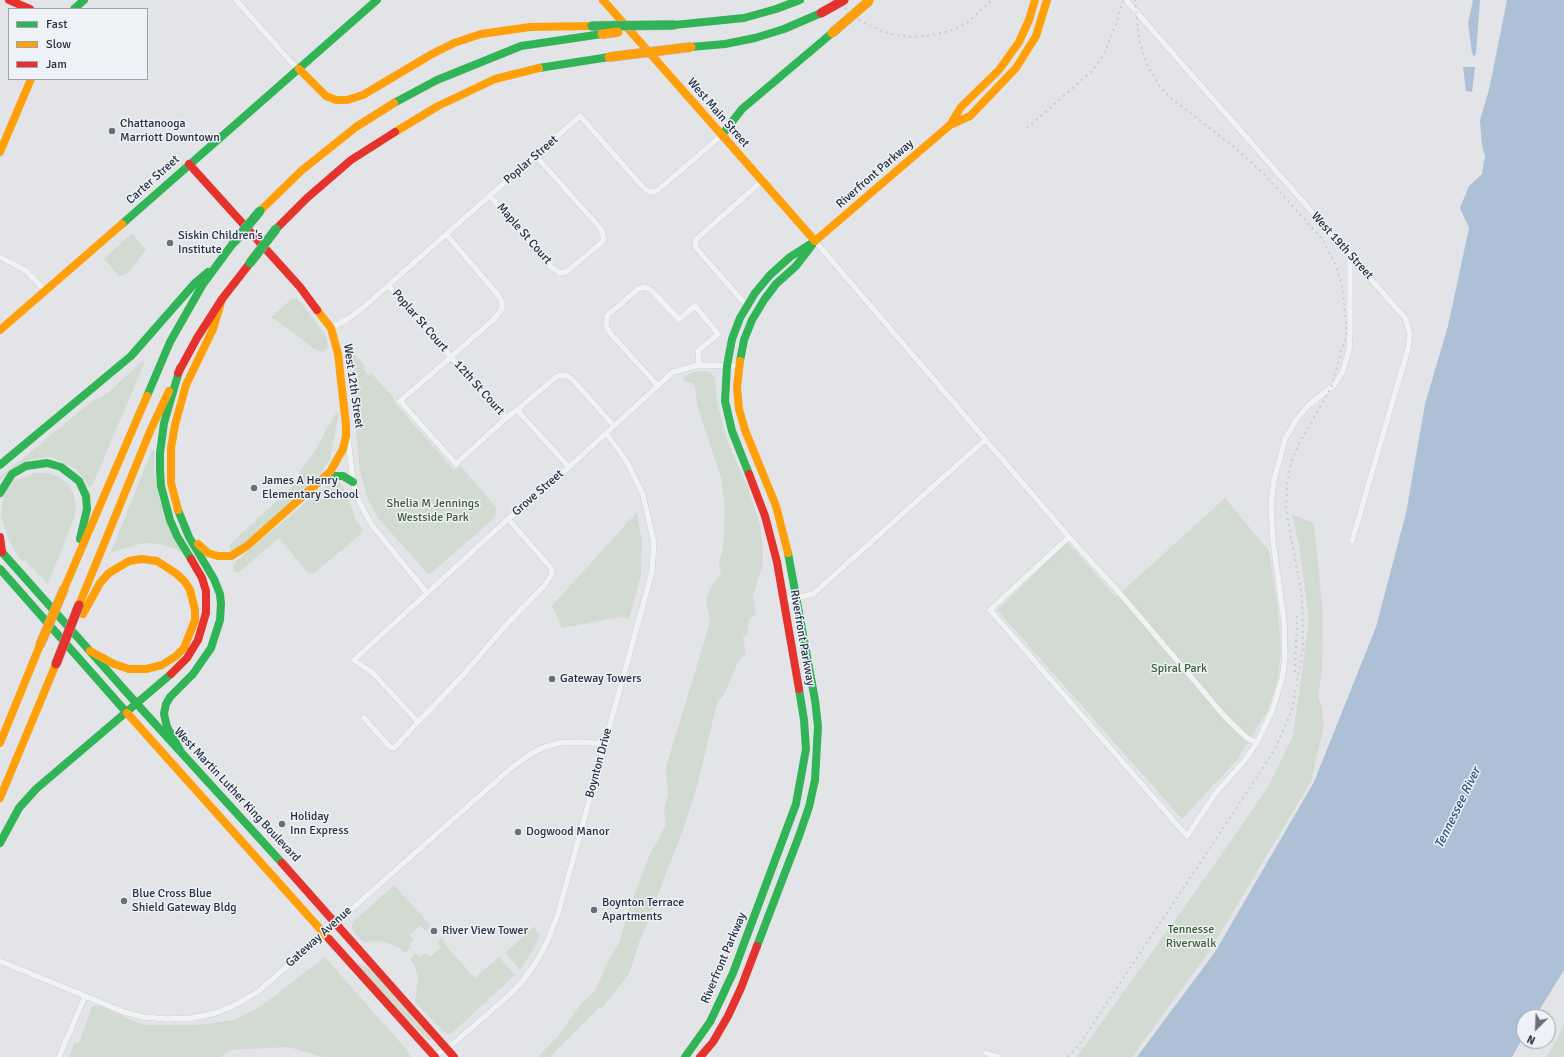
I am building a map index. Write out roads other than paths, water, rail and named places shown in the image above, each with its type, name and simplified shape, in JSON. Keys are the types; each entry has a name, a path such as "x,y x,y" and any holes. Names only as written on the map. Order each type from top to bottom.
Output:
{"main road":[{"path":"9,0 28,8"},
{"path":"75,8 84,0"},
{"name":"Carter Street","path":"0,330 377,0"},
{"name":"West Main Street","path":"603,0 815,241"},
{"path":"0,742 162,358 192,301 234,242 260,211 301,171 356,127 392,104 437,80 521,46 602,34 744,18 776,9 800,0"},
{"path":"0,798 151,429 180,368 222,299 276,229 307,198 351,160 375,144 438,106 472,89 501,77 542,67 609,57 725,44 755,38 784,29 821,13 844,0"},
{"path":"722,135 742,109 869,0"},
{"name":"Riverfront Parkway","path":"950,125 961,107 998,70 1013,52 1025,31 1035,0"},
{"name":"Riverfront Parkway","path":"685,1057 710,1022 733,973 796,804 806,749 804,720 777,562 765,516 732,431 725,401 727,366 732,339 740,318 747,306 755,293 770,275 790,257 815,241 950,125 970,116 999,87 1016,68 1036,36 1047,0"},
{"path":"299,68 326,96 336,100 347,100 364,95 448,46 481,34 530,27 674,25"},
{"path":"0,152 31,80"},
{"name":"West 12th Street","path":"189,164 300,287 331,328 338,354 346,425"},
{"name":"Riverfront Parkway","path":"701,1056 713,1042 728,1016 741,988 799,836 809,807 815,780 817,751 816,713 797,598 787,548 776,506 745,430 739,408 737,387 744,340 752,320 776,284 796,266 815,241"},
{"path":"0,465 131,356 194,282 216,266"},
{"path":"181,752 167,727 164,714 166,704 170,697 193,674 211,648 219,626 221,604 220,594 214,579 177,509 171,483 170,464 175,425 186,385 213,329 222,299"},
{"path":"0,843 20,808 36,789 172,675 187,658 198,640 206,613 206,592 202,578 177,536 164,503 161,486 160,453 162,436 180,368"},
{"path":"177,509 195,539 204,550 213,555 231,556 247,546 330,472 341,455 346,436 346,425"},
{"path":"0,493 12,474 20,468 33,464 54,464 70,473 79,482 86,496 87,509 77,550 64,589"},
{"path":"320,482 333,476 343,476 353,482"},
{"path":"0,537 1,551"},
{"name":"West Martin Luther King Boulevard","path":"1,551 137,704 336,922 454,1057"},
{"path":"56,664 100,583 108,573 129,561 142,559 157,561 177,574 185,582 190,590 195,610 195,620 184,648 176,656 162,665 146,669 130,669 114,664 90,651"},
{"path":"0,569 434,1057"}],"street":[{"path":"236,0 290,61 299,68"},
{"name":"West 19th Street","path":"1126,0 1405,318 1410,334 1408,349 1352,541"},
{"name":"Poplar Street","path":"331,328 349,318 388,285 580,116 642,186 648,191 654,192 722,135"},
{"name":"Maple St Court","path":"490,196 550,266 560,273 566,272 600,244 604,239 601,229 536,156"},
{"path":"747,306 697,249 695,244 700,235 762,181"},
{"path":"446,234 502,301 500,313 451,357"},
{"path":"815,241 1226,718 1247,738 1257,743"},
{"path":"1069,537 990,610 1187,836 1215,794 1244,761 1257,743 1272,711 1282,679 1285,659 1284,621 1273,541 1272,506 1274,480 1285,439 1296,420 1308,406 1335,384 1343,371 1349,342 1350,256"},
{"path":"0,257 25,270 45,290"},
{"name":"Poplar St Court","path":"388,285 451,357"},
{"path":"658,386 611,334 606,326 608,316 638,289 644,287 652,290 679,320 695,306 718,334 698,351 699,365"},
{"name":"12th St Court","path":"451,357 506,418 456,464 400,401 451,357"},
{"name":"Grove Street","path":"418,722 373,673 354,660 508,519 673,372 699,365 739,366"},
{"path":"506,418 518,410 556,377 561,375 572,379 614,426"},
{"path":"518,410 568,467"},
{"name":"West 12th Street","path":"346,425 353,482 359,502 371,524 427,593"},
{"name":"Boynton Drive","path":"434,1057 447,1049 521,983 536,964 547,942 558,914 652,571 654,543 643,495 627,462 606,433"},
{"path":"784,601 813,594 986,440"},
{"path":"364,718 390,747 394,748 464,674 505,626 543,587 551,576 552,569 508,519"},
{"name":"Gateway Avenue","path":"0,962 124,1012 144,1017 167,1019 192,1018 216,1013 237,1004 258,991 510,768 542,748 559,743 580,742 604,744"},
{"path":"59,1057 84,996"},
{"path":"693,1047 701,1056"},
{"path":"986,1052 998,1057"}],"water":[{"path":"1473,0 1480,0 1476,53 1474,57 1472,53 1468,23"},
{"name":"Tennessee River","path":"1507,0 1564,0 1564,970 1540,1009 1516,1009 1517,1049 1512,1057 1137,1057 1215,952 1314,782 1376,627 1406,513 1425,404 1448,326 1469,228 1460,208 1469,186 1482,174 1485,156 1482,146 1480,120 1489,90"},
{"path":"1463,67 1475,67 1472,92 1466,91"}],"railway":[{"path":"836,0 859,20 879,30 895,35 912,37 950,31 967,23 992,0"},
{"path":"1027,128 1091,72 1101,59 1108,45 1123,0"},
{"path":"1068,1057 1081,1042 1261,771 1275,749 1292,710 1303,649 1302,596 1286,510 1287,485 1291,462 1300,442 1331,388 1347,331 1342,285 1335,264 1322,239 1263,173 1234,147 1171,98 1161,88 1147,65 1139,40 1135,0"},
{"path":"1295,672 1297,612"}],"place":[{"name":"Chattanooga Marriott Downtown","path":"112,131"},
{"name":"Siskin Children's Institute","path":"170,243"},
{"name":"James A Henry Elementary School","path":"254,488"},
{"name":"Gateway Towers","path":"552,679"},
{"name":"Holiday Inn Express","path":"282,824"},
{"name":"Dogwood Manor","path":"518,832"},
{"name":"Blue Cross Blue Shield Gateway Bldg","path":"124,901"},
{"name":"Boynton Terrace Apartments","path":"594,910"},
{"name":"River View Tower","path":"434,931"}],"park label":[{"name":"Shelia M Jennings Westside Park","path":"433,511"},
{"name":"Spiral Park","path":"1179,669"},
{"name":"Tennesse Riverwalk","path":"1191,937"}]}
